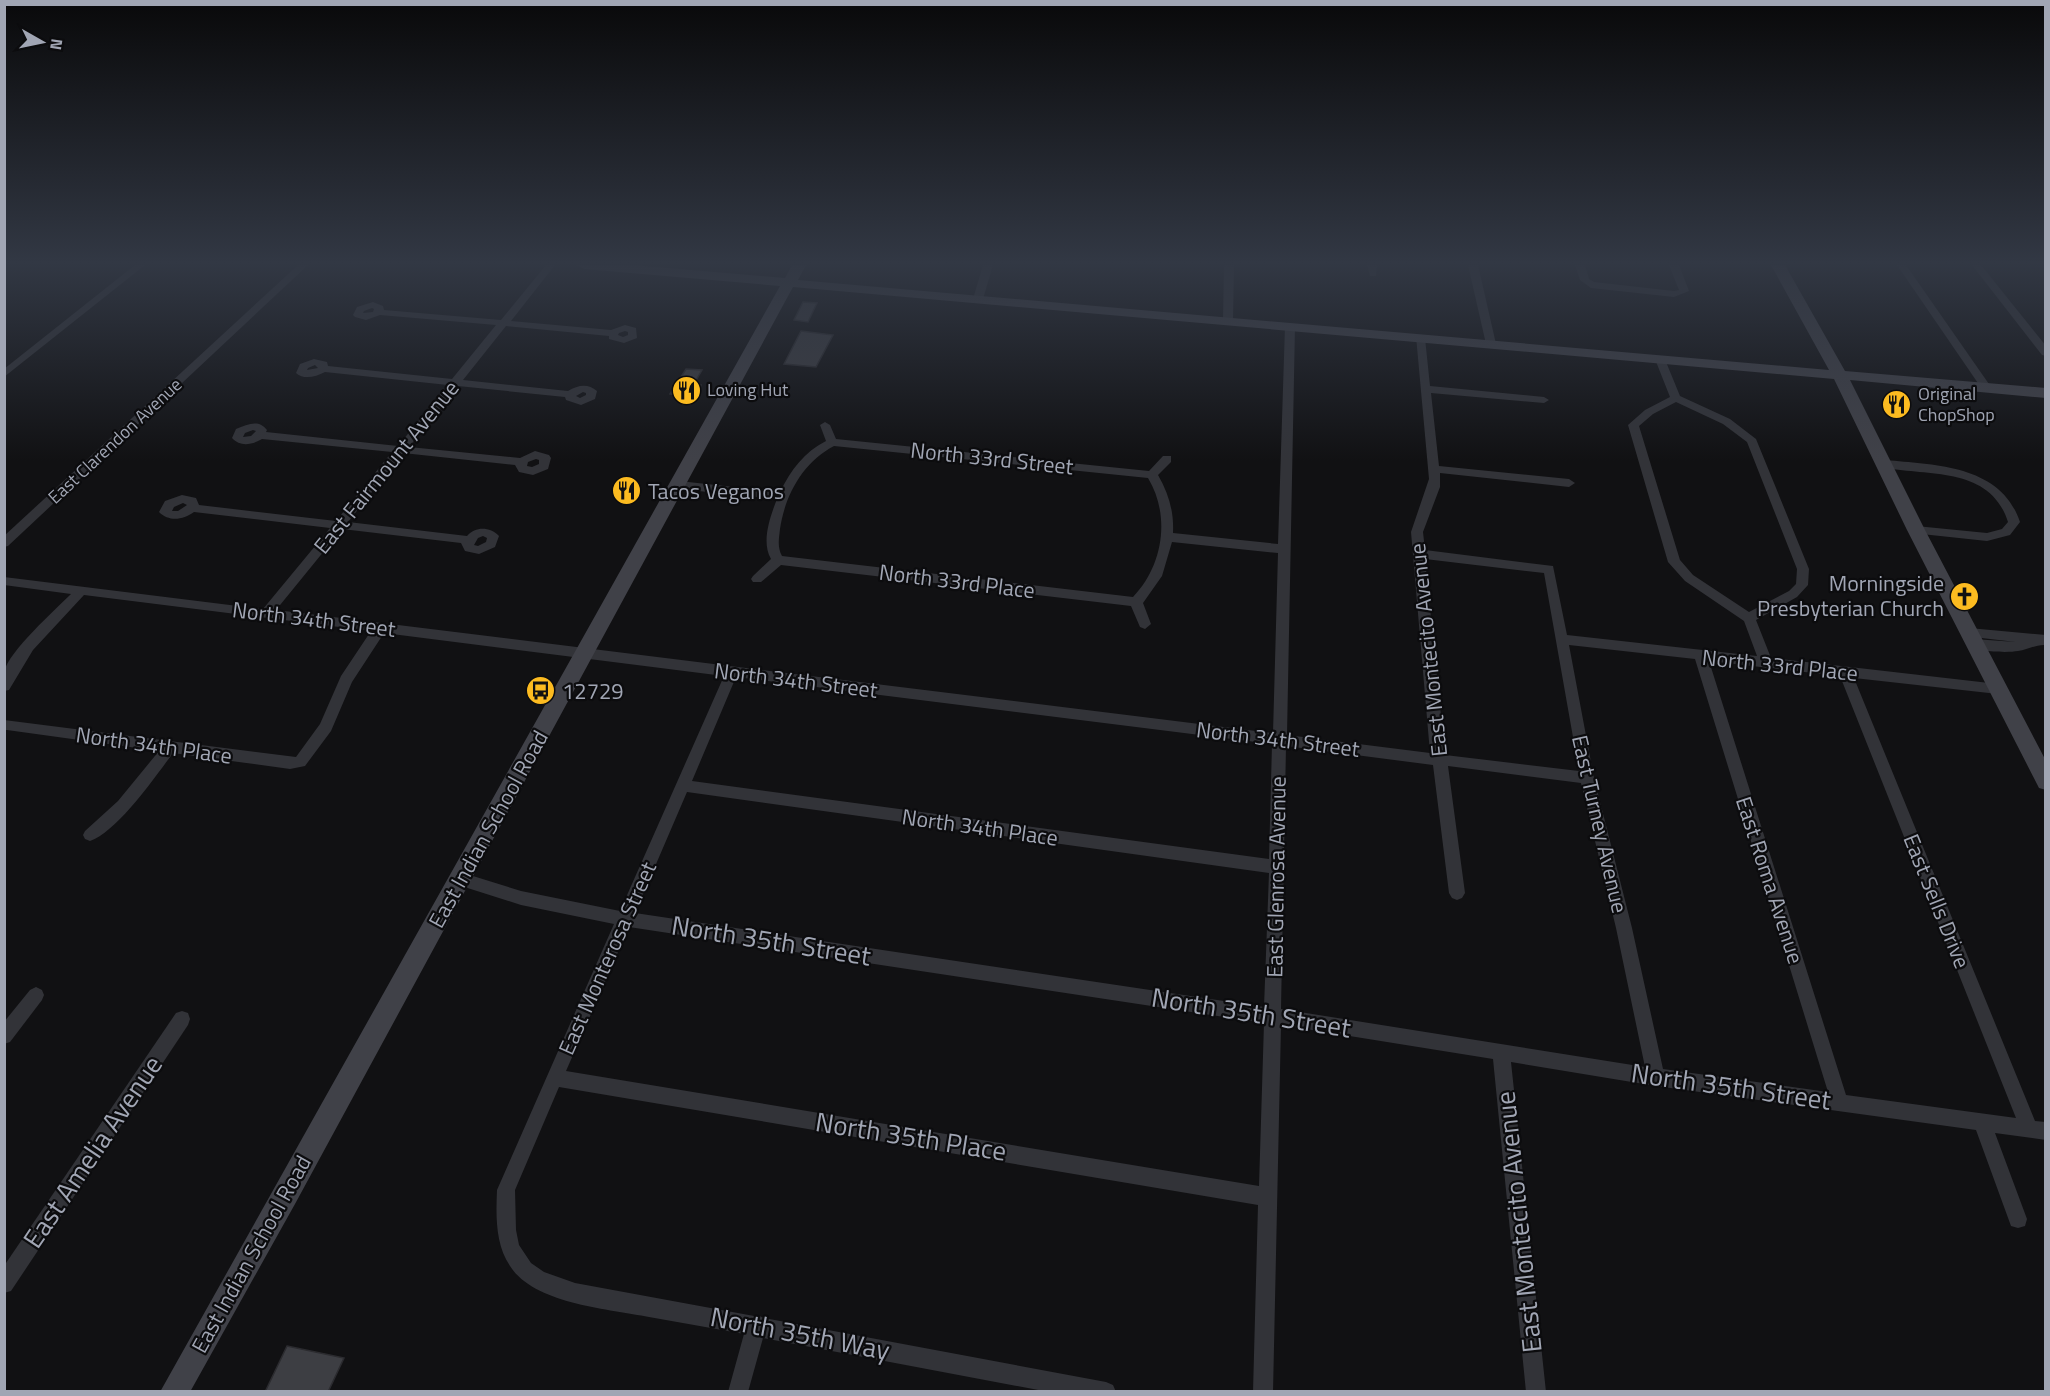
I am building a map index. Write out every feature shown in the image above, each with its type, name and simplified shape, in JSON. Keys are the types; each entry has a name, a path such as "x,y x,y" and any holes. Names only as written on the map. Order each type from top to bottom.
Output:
{"main road":[{"name":"East Indian School Road","path":"174,1392 764,330"},
{"path":"1335,330 2045,393"},
{"path":"1815,330 1886,464 1916,530 1998,689 2041,763 2046,782"}],"street":[{"path":"4,374 59,330"},
{"name":"East Clarendon Avenue","path":"4,543 234,330"},
{"name":"East Fairmount Avenue","path":"267,613 498,330"},
{"path":"582,330 613,333"},
{"name":"East Glenrosa Avenue","path":"1263,1392 1290,330"},
{"path":"1488,330 1491,344"},
{"path":"1946,330 1986,387"},
{"path":"2028,330 2046,353"},
{"name":"East Montecito Avenue","path":"1420,338 1435,469 1434,487 1417,532 1437,759 1443,777 1457,893"},
{"path":"1660,358 1676,398 1729,423 1744,432 1752,441 1803,569 1802,585 1793,594 1749,618"},
{"path":"323,369 570,394"},
{"path":"1425,389 1544,400"},
{"path":"1676,398 1648,412 1633,425 1674,562 1689,578 1749,618 1766,663"},
{"path":"756,579 778,560 774,556 773,535 783,496 811,455 831,442 825,425"},
{"path":"260,435 522,462"},
{"name":"North 33rd Street","path":"831,442 1152,475"},
{"path":"1145,624 1136,602 1147,593 1159,570 1168,525 1160,484 1152,475 1167,459"},
{"path":"1886,464 1961,474 1984,484 2007,504 2014,522 2007,532 1987,537 1916,530"},
{"path":"1435,469 1569,483"},
{"path":"679,485 783,496"},
{"path":"191,508 468,540"},
{"path":"1167,537 1284,549"},
{"name":"East Turney Avenue","path":"1419,554 1549,569 1587,778 1624,928 1656,1077"},
{"name":"North 33rd Place","path":"778,560 1136,602"},
{"name":"North 34th Street","path":"4,581 1587,778"},
{"path":"4,686 10,673 31,643 82,590"},
{"name":"North 34th Place","path":"5,726 300,762 326,727 346,680 381,627"},
{"path":"1972,638 2013,649 2016,642 2041,639"},
{"name":"North 33rd Place","path":"1562,639 1998,689"},
{"name":"East Roma Avenue","path":"1701,656 1840,1103"},
{"name":"East Monterosa Street","path":"509,1248 505,1226 506,1190 732,672"},
{"name":"East Sells Drive","path":"1845,672 2038,1131"},
{"path":"90,835 123,807 170,747"},
{"name":"North 34th Place","path":"683,786 1276,867"},
{"name":"North 35th Street","path":"460,879 502,895 546,906 624,919 1272,1016 1656,1077 2038,1131"},
{"path":"4,1036 36,996"},
{"name":"East Amelia Avenue","path":"4,1284 183,1019"},
{"name":"East Montecito Avenue","path":"1501,1052 1536,1392"},
{"name":"North 35th Place","path":"554,1078 1268,1197"},
{"path":"1982,1124 2018,1219"},
{"name":"North 35th Way","path":"509,1248 522,1267 547,1285 575,1293 1106,1392"},
{"path":"738,1392 756,1325"}],"building":[{"path":"801,331 833,335 816,367 784,364"},
{"path":"686,369 702,370 694,384 701,385 694,397 670,394"},
{"path":"287,1346 344,1358 328,1392 265,1392"}],"place":[{"name":"Loving Hut","path":"686,390"},
{"name":"Original ChopShop","path":"1897,404"},
{"name":"Tacos Veganos","path":"627,491"},
{"name":"Morningside Presbyterian Church","path":"1965,596"},
{"name":"12729","path":"541,691"}]}
